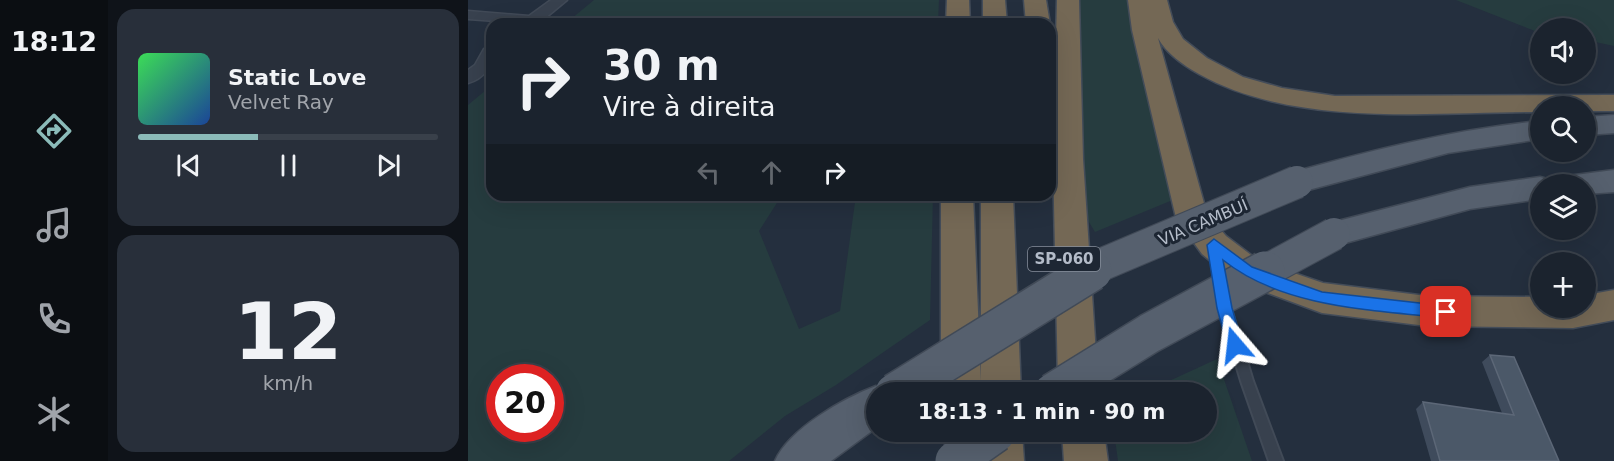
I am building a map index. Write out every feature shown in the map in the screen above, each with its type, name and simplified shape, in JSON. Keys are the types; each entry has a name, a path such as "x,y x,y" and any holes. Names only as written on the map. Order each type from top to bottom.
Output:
{"highway":[{"path":"958,0 958,18"},
{"path":"994,0 995,18"},
{"path":"1035,0 1037,18"},
{"path":"1068,0 1070,382"},
{"path":"1139,0 1144,30 1192,218 1216,262 1322,298 1426,311 1530,312"},
{"path":"1156,0 1161,22 1173,43 1198,63 1234,83 1280,96 1335,104 1614,104"},
{"path":"957,201 961,382"},
{"path":"998,201 1001,382"},
{"name":"SP-060","path":"1055,201 1069,382"},
{"path":"1596,309 1614,305"},
{"path":"962,442 962,461"},
{"path":"1001,442 1002,461"},
{"path":"1084,442 1086,461"}],"main road":[{"path":"1596,125 1614,124"},
{"name":"VIA CAMBUÍ","path":"914,382 1103,264 1296,182 1407,151 1509,132 1530,131"},
{"path":"1596,182 1614,181"},
{"path":"1081,382 1150,333 1334,234 1470,198 1530,189"},
{"path":"797,461 838,428 866,411"},
{"path":"955,461 982,442"}],"street":[{"path":"535,18 560,0"},
{"path":"468,15 495,18"},
{"path":"468,63 486,54"},
{"path":"468,78 481,68 486,60"}],"lane":[{"path":"1216,262 1224,308 1243,371 1276,461"},
{"path":"1596,315 1614,317"}],"green space":[{"path":"594,0 939,0 938,18 572,18"},
{"path":"1076,0 1136,0 1180,197 1095,232 1086,217"},
{"path":"1456,0 1614,0 1614,46 1596,42 1596,18 1530,18 1530,29"},
{"path":"486,90 486,201 778,201 759,231 799,329 840,311 855,201 933,201 930,320 836,385 785,416 729,461 468,461 468,105"},
{"path":"1217,359 1252,461 1118,461 1115,442 1217,442 1217,382 1167,382"}],"building":[{"path":"1490,355 1514,357 1559,461 1440,461 1423,402 1514,415"}],"route":[{"path":"1235,345 1224,308 1214,245 1247,271 1322,298 1446,312"}]}
